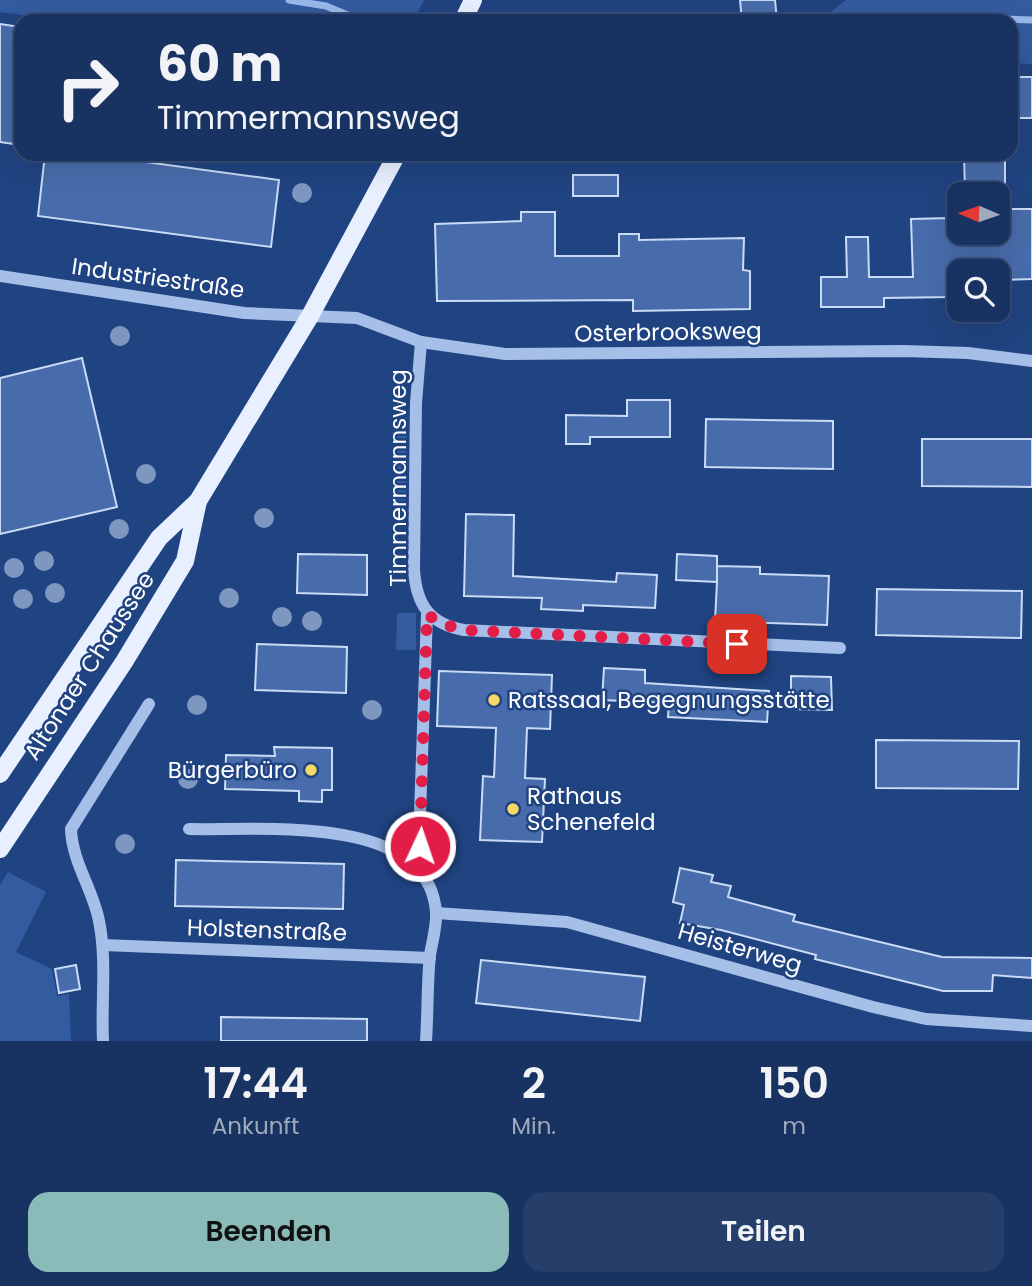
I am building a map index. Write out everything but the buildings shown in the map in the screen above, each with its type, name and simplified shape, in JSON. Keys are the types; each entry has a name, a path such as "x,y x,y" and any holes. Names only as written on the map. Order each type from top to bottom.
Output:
{"main road":[{"name":"Altonaer Chaussee","path":"0,774 159,538 198,501 310,316 393,161"},
{"name":"Altonaer Chaussee","path":"0,849 124,662 185,561 198,501"}],"street":[{"name":"Industriestraße","path":"0,276 244,313 310,316"},
{"name":"Osterbrooksweg","path":"310,316 357,318 421,342 505,354 904,351 968,353 1032,360"},
{"name":"Timmermannsweg","path":"421,342 416,403 415,586 427,614 439,623 464,630 840,648"},
{"path":"418,870 427,614"},
{"path":"103,1041 103,945 99,919 71,845 71,829 149,704"},
{"path":"190,829 348,834 377,843 402,856 418,870 430,890 436,913 430,958 426,1041"},
{"name":"Heisterweg","path":"436,913 567,922 873,1007 926,1018 1032,1026"},
{"name":"Holstenstraße","path":"103,945 430,958"}],"shaded area":[{"path":"0,0 424,0 417,14 0,12"},
{"path":"846,0 1032,0 1032,64 1018,63 1018,14 828,14"},
{"path":"407,417 405,524 395,523 397,418"},
{"path":"397,613 416,613 416,650 396,650"},
{"path":"8,872 46,892 16,952 52,969 57,996 69,994 71,1041 0,1041 0,885"}],"waterway":[{"path":"289,0 326,6 345,14"},
{"path":"1018,20 1032,20"}],"place":[{"name":"Ratssaal, Begegnungsstätte","path":"494,700"},
{"name":"Bürgerbüro","path":"311,770"},
{"name":"Rathaus Schenefeld","path":"513,809"}],"route":[{"path":"420,846 427,614 439,623 464,630 737,644"}]}
